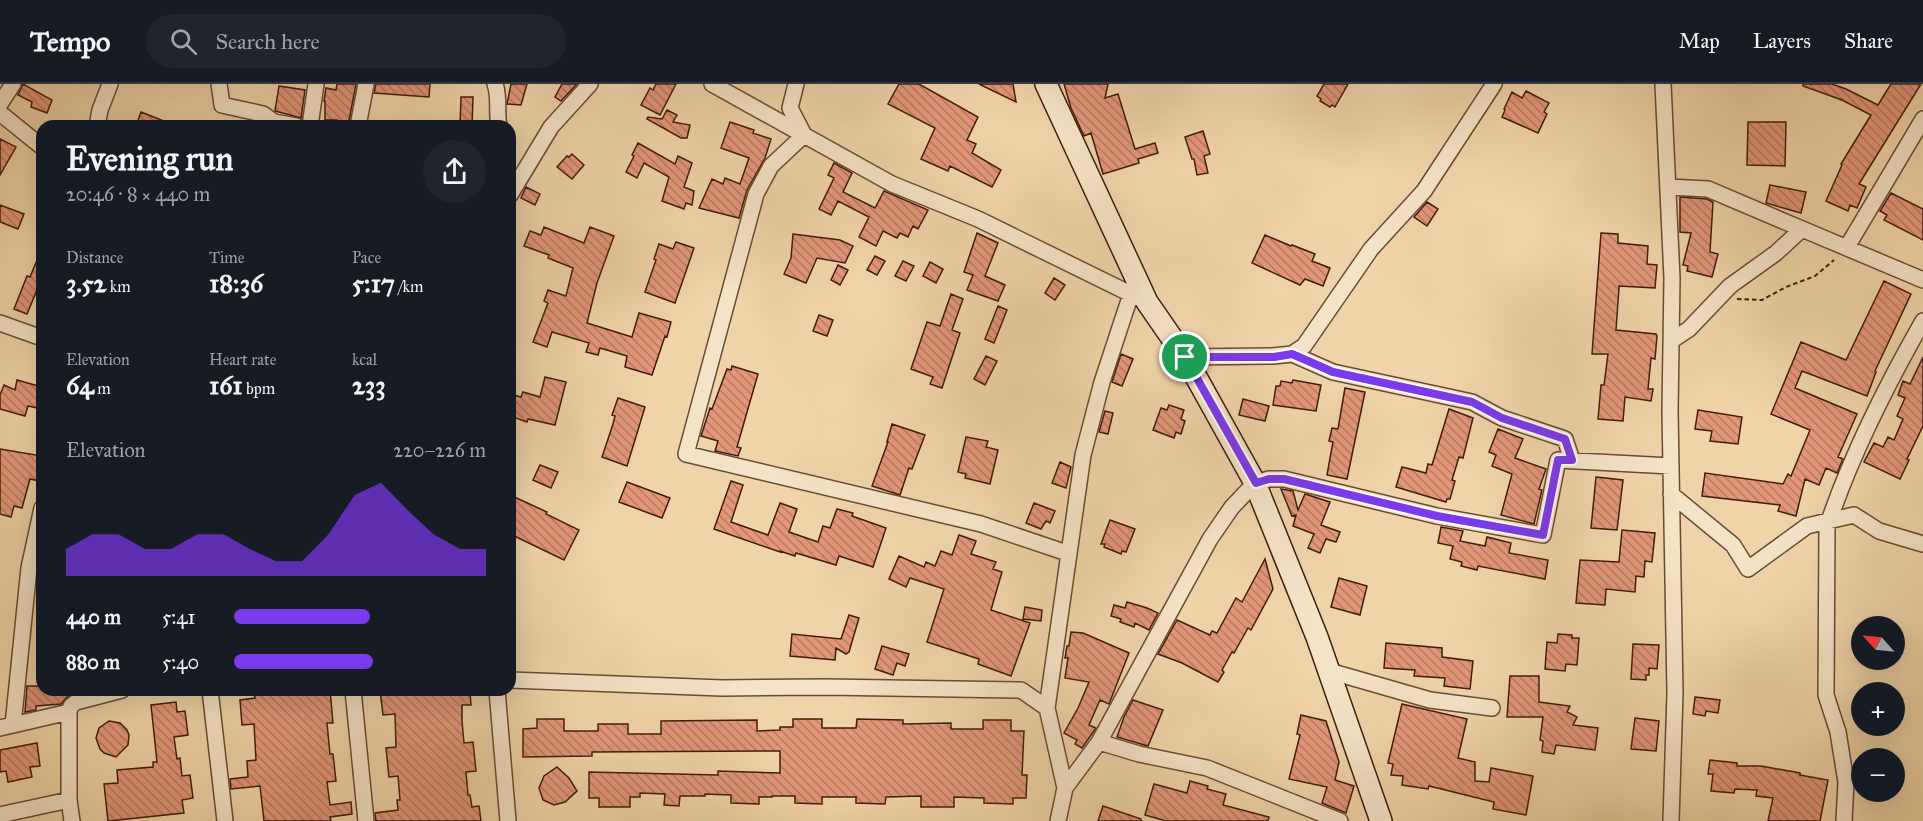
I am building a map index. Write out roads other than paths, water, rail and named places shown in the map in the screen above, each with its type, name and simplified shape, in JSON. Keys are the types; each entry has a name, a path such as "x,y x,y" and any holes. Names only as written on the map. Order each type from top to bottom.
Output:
{"street":[{"path":"0,104 13,84"},
{"path":"98,120 110,84"},
{"path":"219,84 222,105 263,114 271,120"},
{"path":"311,120 316,84"},
{"path":"359,120 366,84"},
{"path":"495,84 498,120"},
{"path":"516,185 551,127 590,84"},
{"path":"712,84 892,184 978,219 1139,298"},
{"path":"796,84 790,108 804,135"},
{"path":"1046,84 1139,298 1185,357 1256,483 1329,671 1381,821"},
{"path":"1185,357 1274,357 1292,354 1304,346 1371,249 1424,191 1494,84"},
{"path":"1663,84 1672,269 1671,494 1675,693 1671,821"},
{"path":"0,113 36,142"},
{"path":"1847,248 1923,119"},
{"path":"804,135 771,166 756,194 686,454 981,524 1067,553"},
{"path":"1668,187 1708,189 1923,280"},
{"path":"1671,341 1689,329 1730,286 1776,253 1802,229"},
{"path":"1065,788 1047,708 1067,553 1083,455 1102,382 1139,298"},
{"path":"1844,821 1846,782 1839,732 1826,695 1827,527 1836,501 1891,376 1923,321"},
{"path":"0,323 36,336"},
{"path":"1292,354 1333,372 1472,402 1502,418 1565,439 1572,460"},
{"path":"1058,821 1065,788 1099,742 1209,539 1232,507 1256,483 1269,479 1284,479 1437,516 1543,535 1558,460 1671,466"},
{"path":"1671,494 1733,544 1748,569 1807,526 1854,515 1880,531 1923,544"},
{"path":"36,536 29,568 6,726 69,712"},
{"path":"1329,671 1430,700 1491,708"},
{"path":"516,680 722,688 1021,690 1047,708"},
{"path":"72,821 69,800 69,712 71,706 76,702 100,696"},
{"path":"211,696 225,821"},
{"path":"354,696 366,821"},
{"path":"498,696 508,821"},
{"path":"1099,742 1139,754 1207,768 1340,821"},
{"path":"0,815 69,800"}]}
